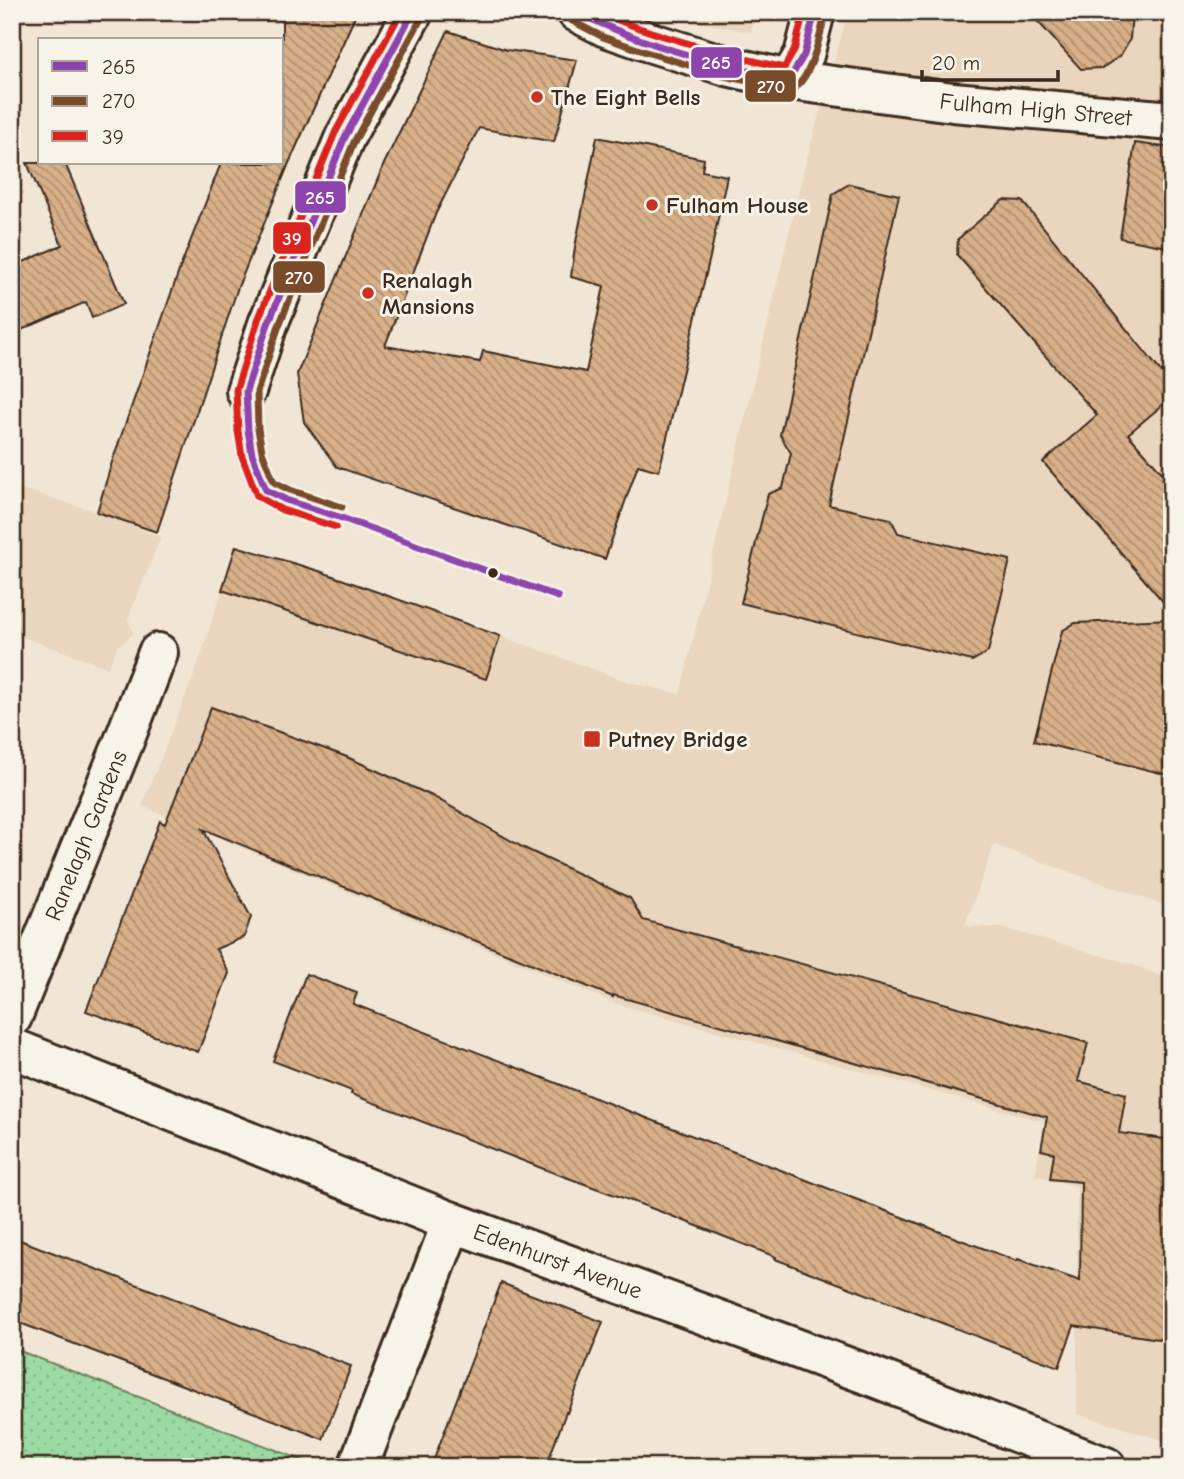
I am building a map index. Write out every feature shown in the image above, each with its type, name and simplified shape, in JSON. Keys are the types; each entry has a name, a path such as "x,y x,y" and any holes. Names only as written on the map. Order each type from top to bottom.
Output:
{"street":[{"path":"246,391 268,324 345,137 413,12"},
{"name":"Fulham High Street","path":"577,12 606,27 649,42 727,66 789,80 953,102 1172,121"},
{"path":"789,80 804,55 815,12"},
{"name":"Ranelagh Gardens","path":"12,1017 158,653"},
{"name":"Edenhurst Avenue","path":"12,1048 452,1222 866,1374 1106,1467"},
{"path":"358,1467 452,1222"}],"shaded area":[{"path":"679,12 757,12 751,32 700,23"},
{"path":"848,12 1166,12 1172,19 1172,908 994,845 965,926 1003,928 1132,964 1172,981 1172,1443 1077,1414 1077,1187 1035,1175 1044,1122 614,1003 142,806 197,667 236,546 319,571 629,682 680,694 804,169"},
{"path":"12,486 97,512 161,537 128,619 133,634 118,645 108,668 12,633"}],"green space":[{"path":"12,1348 315,1465 12,1467"}],"building":[{"path":"282,12 357,12 289,163 238,287 157,532 97,512 180,268 221,164 284,164"},
{"path":"1029,12 1132,12 1130,39 1120,56 1102,68 1081,69"},
{"path":"448,31 507,50 577,60 554,142 479,128 436,213 385,346 480,362 483,351 586,372 604,286 571,277 597,137 704,159 702,171 727,176 659,471 638,465 605,559 337,467 304,422 297,374 384,164"},
{"path":"1135,143 1172,148 1172,248 1120,238"},
{"path":"27,163 65,164 124,304 92,318 86,302 12,334 12,267 62,245"},
{"path":"849,184 899,195 829,505 891,519 898,533 1010,560 988,652 972,661 741,603 768,494 783,488 791,453 780,435 833,194"},
{"path":"1003,200 1022,201 1172,385 1172,397 1128,434 1172,484 1172,612 1043,462 1097,415 957,255 958,239"},
{"path":"236,546 319,571 500,636 486,679 222,590"},
{"path":"1172,619 1172,776 1034,741 1062,631 1075,623"},
{"path":"211,707 347,757 432,796 524,848 630,898 643,920 1088,1043 1078,1081 1126,1094 1119,1133 1172,1140 1172,1341 1074,1326 1059,1367 351,1094 352,1091 273,1061 306,974 357,993 353,1004 961,1240 1080,1281 1081,1182 1050,1179 1054,1153 1041,1150 1047,1117 613,997 203,829 251,917 244,937 216,949 229,973 198,1052 86,1011 160,821 165,824"},
{"path":"12,1237 351,1366 323,1439 12,1320"},
{"path":"501,1283 603,1322 546,1467 431,1467"}],"transit line":[{"name":"39","path":"336,527 282,510 257,496 242,456 236,390 258,320 335,133 401,12"},
{"name":"265","path":"413,12 345,137 268,324 246,391 252,454 266,490 286,500 558,597"},
{"name":"265","path":"577,12 654,44 789,80 804,55 815,12"},
{"name":"39","path":"600,12 667,37 784,68 794,51 804,12"},
{"name":"270","path":"572,21 603,37 646,52 724,76 790,90 804,78 809,68 825,15"},
{"name":"270","path":"342,507 274,482 262,451 258,429 257,392 278,328 354,142 422,17"}],"place":[{"name":"The Eight Bells","path":"537,97"},
{"name":"Fulham House","path":"652,205"},
{"name":"Renalagh Mansions","path":"368,293"},
{"name":"Putney Bridge","path":"592,739"}]}
